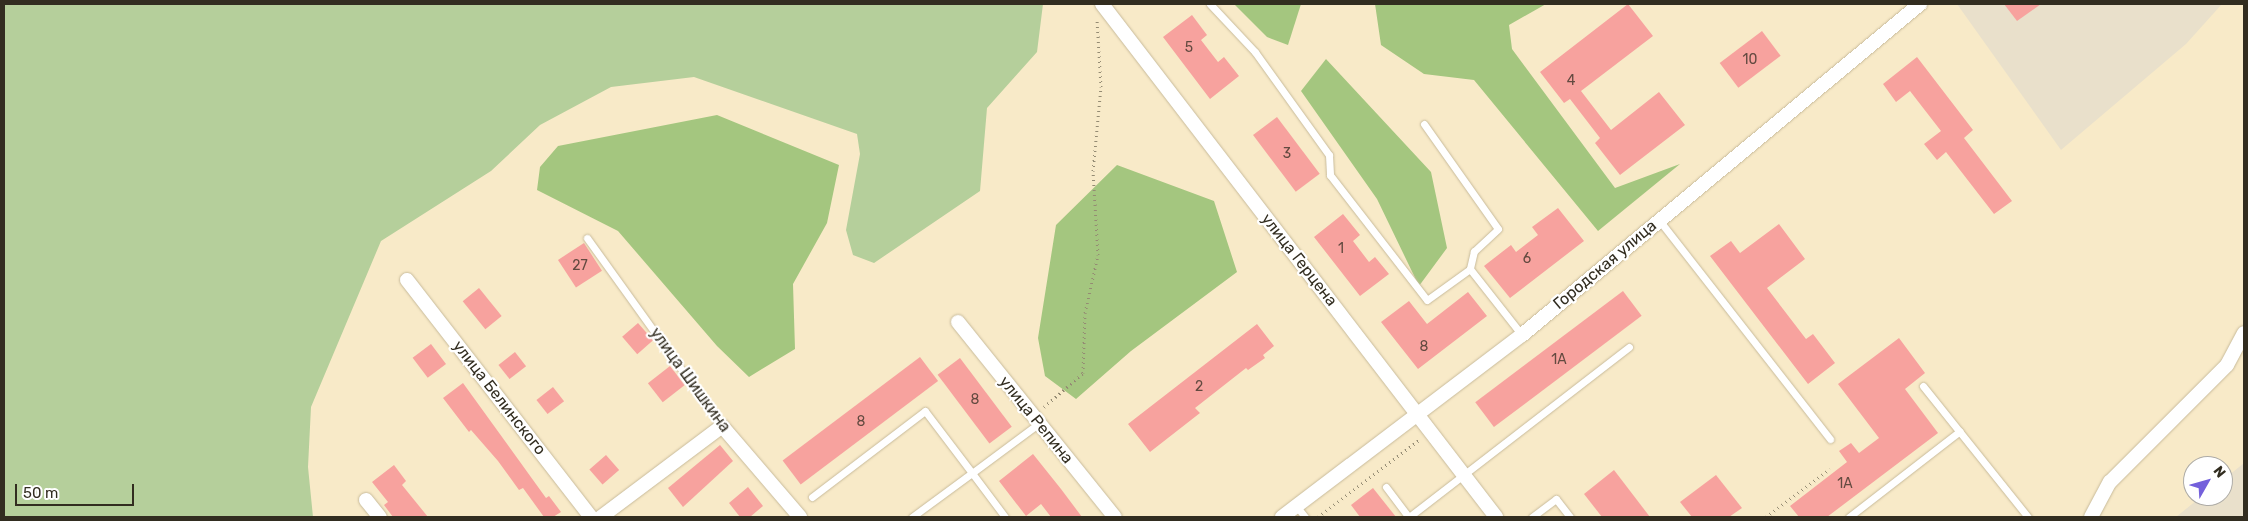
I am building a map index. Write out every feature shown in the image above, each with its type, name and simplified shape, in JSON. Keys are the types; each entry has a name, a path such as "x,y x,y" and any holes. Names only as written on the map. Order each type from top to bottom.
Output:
{"street":[{"name":"Городская улица","path":"1282,517 1301,512 1417,415 1522,335 1920,4"},
{"name":"улица Герцена","path":"1100,8 1496,517"},
{"name":"улица Белинского","path":"407,280 591,517"},
{"name":"улица Репина","path":"958,322 1038,424 1115,517"},
{"path":"2091,517 2110,482 2226,366 2244,333"},
{"path":"601,517 722,426"},
{"name":"улица Шишкина","path":"722,426 800,517"},
{"path":"366,500 380,517"}],"lane":[{"path":"1210,4 1255,52 1328,155 1330,175 1427,300 1470,269 1474,251 1498,229 1424,124"},
{"path":"1658,220 1830,439"},
{"name":"улица Шишкина","path":"588,238 722,426"},
{"path":"1470,269 1522,335"},
{"path":"1386,487 1409,517 1629,347"},
{"path":"1924,386 2028,517"},
{"path":"812,497 925,411 1005,517"},
{"path":"912,517 1038,424"},
{"path":"1849,517 1960,431"},
{"path":"1532,517 1556,499 1570,517"}],"path":[{"path":"1038,424 1043,408 1083,373 1085,313 1098,255 1093,171 1101,87 1095,28 1100,8"},
{"path":"1318,517 1429,431"},
{"path":"1766,517 1830,469"}],"shaded area":[{"path":"1957,4 2222,4 2186,44 2061,150"},
{"path":"2244,463 2244,517 2176,517 2190,506 2233,506 2233,472"}],"green space":[{"path":"4,4 1043,4 1037,52 987,108 980,191 874,263 853,255 846,230 860,154 857,134 694,77 611,87 540,125 491,171 381,241 311,407 308,467 313,517 4,517"},
{"path":"1234,4 1301,4 1288,45 1267,37"},
{"path":"1375,4 1546,4 1509,25 1512,49 1615,188 1680,164 1598,231 1474,80 1424,74 1381,45"},
{"path":"1326,59 1431,172 1447,248 1419,286 1377,199 1301,91"},
{"path":"717,115 839,165 827,223 793,284 795,349 749,377 717,346 618,231 537,190 540,167 558,146"},
{"path":"1117,165 1214,201 1237,272 1131,351 1076,399 1045,376 1038,338 1056,225"}],"building":[{"path":"1628,4 1653,36 1581,91 1611,130 1659,92 1685,125 1620,175 1595,143 1600,138 1570,99 1564,103 1540,72"},
{"path":"2004,4 2041,4 2017,21"},
{"path":"1192,15 1207,35 1201,40 1218,62 1224,57 1239,76 1210,99 1163,37"},
{"path":"1762,31 1781,56 1738,88 1720,63"},
{"path":"1917,57 1973,130 1964,138 2012,201 1994,214 1946,152 1937,160 1924,144 1941,131 1910,91 1896,102 1883,84"},
{"path":"1277,117 1320,174 1296,192 1253,135"},
{"path":"1558,208 1584,241 1510,298 1484,266 1511,245 1516,252 1538,235 1532,227"},
{"path":"1343,214 1360,235 1353,241 1369,262 1375,257 1389,274 1360,296 1314,237"},
{"path":"1779,224 1805,259 1767,288 1806,339 1813,334 1835,363 1808,384 1710,256 1731,241 1740,253"},
{"path":"584,243 602,271 576,288 558,260"},
{"path":"479,288 502,316 485,329 463,301"},
{"path":"1623,291 1642,316 1494,427 1475,402"},
{"path":"1468,292 1487,316 1418,369 1381,322 1409,301 1427,324"},
{"path":"638,323 653,340 637,354 622,337"},
{"path":"1257,324 1274,346 1263,355 1265,358 1248,370 1246,368 1195,408 1200,413 1150,452 1128,424"},
{"path":"1899,338 1925,373 1905,389 1938,433 1827,517 1799,517 1790,506 1847,462 1839,451 1851,443 1859,453 1879,438 1838,384"},
{"path":"431,344 446,364 428,378 413,358"},
{"path":"515,352 526,366 510,379 498,365"},
{"path":"920,357 938,381 801,484 783,461"},
{"path":"960,358 1012,427 989,444 938,375"},
{"path":"670,366 685,385 663,402 648,383"},
{"path":"463,383 546,498 549,496 561,512 553,517 544,517 523,488 519,490 498,461 471,430 469,432 443,398"},
{"path":"553,387 564,401 548,414 536,400"},
{"path":"720,445 733,461 683,507 668,488"},
{"path":"1033,454 1082,517 1051,517 1041,504 1026,516 999,481"},
{"path":"606,455 619,470 603,485 589,469"},
{"path":"394,465 406,481 402,485 428,517 393,517 384,505 388,502 372,482"},
{"path":"1614,470 1650,517 1602,517 1584,494"},
{"path":"1716,475 1742,508 1729,517 1692,517 1680,502"},
{"path":"748,487 763,506 750,517 740,517 729,503"},
{"path":"1373,488 1396,517 1360,517 1351,505"}]}
